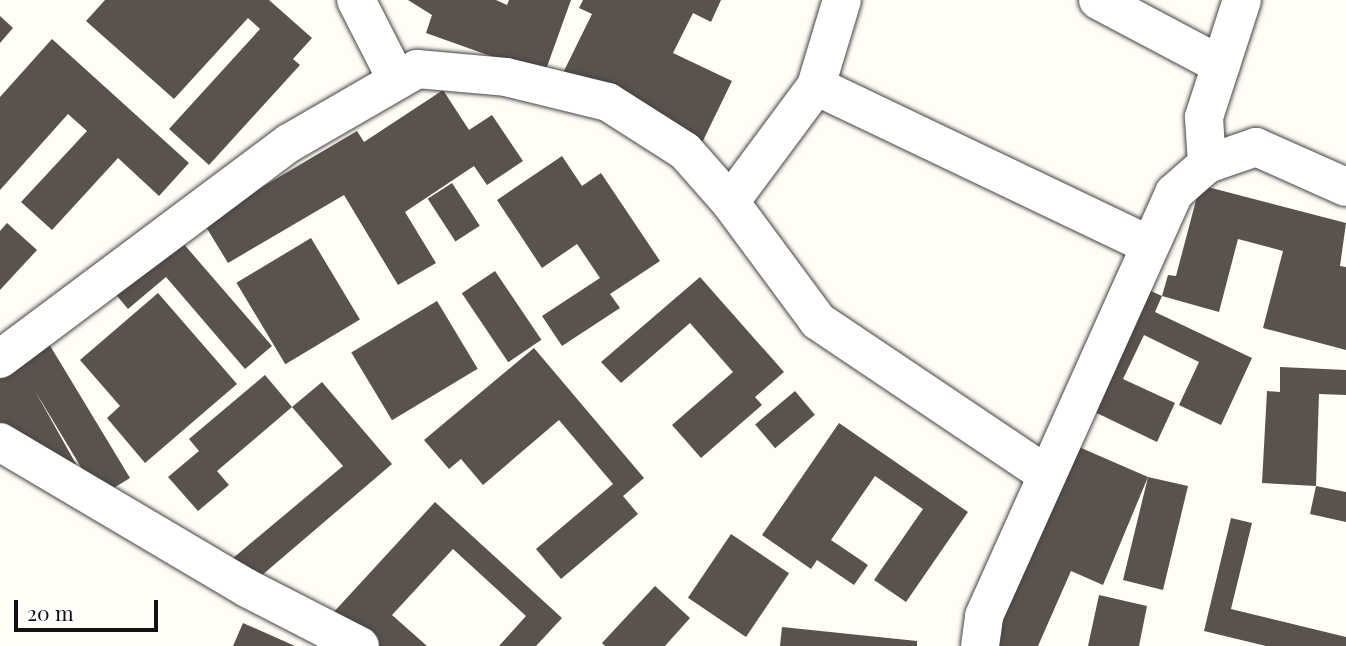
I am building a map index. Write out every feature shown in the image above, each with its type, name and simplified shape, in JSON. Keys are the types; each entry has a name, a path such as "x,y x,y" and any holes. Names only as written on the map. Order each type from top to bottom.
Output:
{"street":[{"path":"356,0 397,80"},
{"path":"730,202 816,86 842,0"},
{"path":"1098,0 1221,65"},
{"path":"1207,164 1204,117 1242,0"},
{"path":"0,359 289,143 397,80 417,69 506,77 608,103 685,151 730,202 818,321 1047,475"},
{"path":"816,86 1150,245"},
{"path":"980,646 984,615 1174,192 1207,164 1256,147 1346,187"},
{"path":"0,442 247,588 360,646"}],"building":[{"path":"105,0 269,0 312,38 293,59 300,65 209,165 169,129 260,29 248,18 174,99 86,21"},
{"path":"408,0 496,0 507,5 509,0 571,0 544,75 426,33 432,15"},
{"path":"583,0 721,0 711,22 693,13 673,53 732,81 699,149 559,81 592,14 579,8"},
{"path":"0,16 13,28 0,43"},
{"path":"52,39 189,163 159,196 118,158 52,230 21,202 87,131 68,114 0,190 0,97"},
{"path":"443,90 469,130 492,115 523,161 487,185 474,166 405,212 436,263 398,285 344,195 228,263 203,222 357,131 364,142"},
{"path":"562,156 582,186 601,173 660,261 610,294 620,308 562,346 542,316 600,278 577,244 542,268 497,200"},
{"path":"452,183 480,226 455,242 428,199"},
{"path":"1200,185 1346,223 1340,266 1346,267 1346,350 1263,328 1283,251 1238,239 1219,312 1162,296 1168,275 1176,276"},
{"path":"7,223 37,250 0,290 0,231"},
{"path":"311,238 360,319 285,364 236,283"},
{"path":"182,242 272,346 245,369 166,277 128,309 108,285"},
{"path":"495,271 541,340 508,362 462,293"},
{"path":"700,277 784,372 755,397 762,405 701,458 672,425 733,372 690,323 621,383 601,362"},
{"path":"1135,284 1162,296 1155,312 1252,358 1221,425 1179,405 1199,362 1144,335 1123,379 1175,403 1157,442 1078,404"},
{"path":"158,293 237,384 145,463 107,418 120,406 80,360"},
{"path":"437,301 478,369 392,420 351,353"},
{"path":"43,334 130,478 99,497 35,391 76,464 50,478 0,440 0,359"},
{"path":"534,348 644,478 623,496 638,514 561,579 536,549 613,484 559,420 483,485 461,459 449,469 424,440"},
{"path":"1280,367 1346,370 1346,395 1319,394 1316,486 1262,483 1267,391 1280,392"},
{"path":"265,375 292,407 217,471 229,485 198,511 168,477 199,451 189,439"},
{"path":"322,382 392,464 247,588 226,564 343,466 292,407"},
{"path":"795,391 815,415 775,448 755,424"},
{"path":"839,423 968,512 906,602 874,580 923,509 875,476 831,540 868,565 854,585 817,560 811,569 762,535"},
{"path":"1056,437 1148,477 1103,585 1071,571 1038,646 967,646"},
{"path":"1148,477 1188,486 1163,590 1123,580"},
{"path":"1316,486 1346,492 1346,522 1310,514"},
{"path":"435,502 562,618 536,646 499,646 526,616 453,549 392,615 427,646 367,646 332,614"},
{"path":"1231,518 1252,523 1231,609 1346,637 1346,646 1266,646 1204,631"},
{"path":"731,534 789,573 746,637 688,598"},
{"path":"655,586 690,618 665,646 605,646 602,643"},
{"path":"1099,595 1147,606 1139,646 1088,646"},
{"path":"243,623 295,646 233,646"},
{"path":"782,627 917,641 917,646 780,646"}]}
